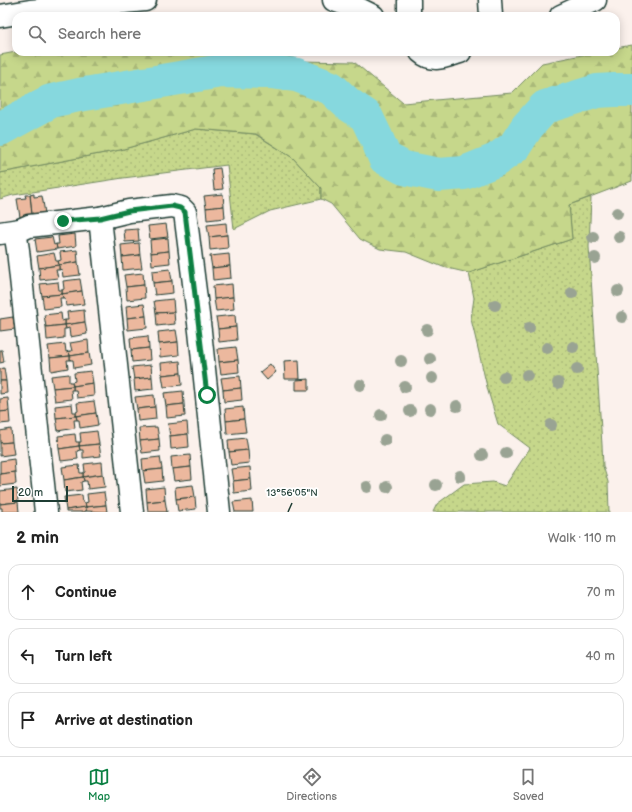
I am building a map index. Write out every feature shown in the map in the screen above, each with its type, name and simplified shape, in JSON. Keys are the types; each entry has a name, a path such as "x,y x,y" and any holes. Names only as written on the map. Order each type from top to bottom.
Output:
{"street":[{"path":"0,16 30,6 145,0"},
{"path":"334,0 364,12"},
{"path":"408,0 409,12"},
{"path":"490,0 491,12"},
{"path":"564,10 595,0"},
{"path":"426,56 433,59 446,56"},
{"path":"46,512 18,250 7,232 29,226 100,218 129,211 172,206 180,208 185,212 199,324 219,512"},
{"path":"100,218 132,512"}],"green space":[{"path":"632,45 632,181 569,205 572,239 469,273 443,267 406,252 380,249 360,239 331,204 321,199 321,188 293,158 256,134 196,129 120,150 0,173 0,55 12,53 12,56 288,56 301,61 354,62 403,103 512,93 542,63 577,56 620,56 620,47"},
{"path":"196,129 255,134 293,158 321,188 321,199 270,211 234,229 227,165 123,178 13,195 0,199 0,173 120,150"},
{"path":"591,197 589,247 603,466 608,482 609,512 433,512 437,504 464,484 493,482 505,486 530,448 498,424 488,391 471,319 474,298 469,273 572,239 569,205"}],"building":[{"path":"220,168 223,189 214,190 212,169"},
{"path":"34,194 34,197 42,196 45,213 32,215 30,195"},
{"path":"223,194 224,206 206,208 204,196"},
{"path":"25,195 30,195 32,215 20,217 17,199 26,198"},
{"path":"224,206 225,218 207,220 206,208"},
{"path":"226,223 227,235 209,237 207,225"},
{"path":"166,224 168,237 150,239 148,226"},
{"path":"138,229 139,241 125,242 124,230"},
{"path":"75,234 76,246 57,249 56,244 59,244 58,236"},
{"path":"227,235 228,248 210,250 209,237"},
{"path":"52,237 54,245 56,244 57,249 37,252 35,239"},
{"path":"168,238 169,251 151,253 150,240"},
{"path":"139,243 140,255 122,257 121,245"},
{"path":"77,250 78,262 59,265 58,261 61,260 60,252"},
{"path":"169,251 170,263 152,265 151,253"},
{"path":"54,253 56,261 58,261 59,265 39,268 37,256"},
{"path":"229,254 230,266 212,268 210,256"},
{"path":"140,255 142,268 123,270 122,257"},
{"path":"78,262 80,275 63,277 62,269 59,270 59,265"},
{"path":"59,265 59,270 56,270 58,278 40,280 39,268"},
{"path":"230,266 231,278 213,280 212,268"},
{"path":"170,269 172,281 153,283 152,271"},
{"path":"143,273 144,285 126,287 124,275"},
{"path":"80,279 82,291 62,294 62,290 64,289 63,281"},
{"path":"172,281 173,293 155,295 153,283"},
{"path":"58,282 59,290 62,290 62,294 42,296 40,284"},
{"path":"232,284 233,297 214,299 213,286"},
{"path":"144,285 145,298 127,300 126,287"},
{"path":"82,291 84,304 66,306 65,298 63,298 62,294"},
{"path":"62,294 63,298 60,298 61,307 44,309 42,296"},
{"path":"233,297 234,309 216,311 214,299"},
{"path":"173,299 174,312 156,313 154,301"},
{"path":"144,304 146,316 127,318 126,306"},
{"path":"84,310 85,322 65,325 65,320 68,320 67,312"},
{"path":"174,312 175,324 157,326 156,313"},
{"path":"61,313 62,321 65,320 65,325 46,327 44,315"},
{"path":"235,315 236,327 218,329 216,317"},
{"path":"146,316 147,328 128,330 127,318"},
{"path":"13,317 15,329 0,331 0,319"},
{"path":"85,322 87,334 70,337 69,328 66,329 65,325"},
{"path":"65,325 66,329 64,329 64,338 47,340 46,327"},
{"path":"236,327 237,340 219,342 218,329"},
{"path":"176,330 178,342 159,344 158,332"},
{"path":"148,336 149,348 131,350 130,338"},
{"path":"88,340 89,353 70,356 69,351 72,351 70,343"},
{"path":"178,342 179,355 160,357 159,344"},
{"path":"65,344 66,352 69,351 70,356 50,358 48,346"},
{"path":"236,347 238,360 219,362 218,349"},
{"path":"149,348 150,360 132,362 131,350"},
{"path":"0,350 2,350 4,362 0,363"},
{"path":"89,353 91,365 74,368 73,360 70,360 70,356"},
{"path":"70,356 70,360 67,360 68,368 51,371 50,358"},
{"path":"238,360 239,372 221,374 219,362"},
{"path":"299,360 300,379 285,379 284,361"},
{"path":"180,361 181,373 162,375 161,363"},
{"path":"270,364 276,372 267,380 260,372"},
{"path":"151,365 152,377 134,379 132,367"},
{"path":"4,368 6,381 0,381 0,369"},
{"path":"91,371 93,383 73,386 72,382 75,381 74,373"},
{"path":"181,373 182,385 164,387 162,375"},
{"path":"69,374 69,382 72,382 73,386 53,388 51,376"},
{"path":"240,376 241,388 223,390 221,378"},
{"path":"152,377 153,389 135,391 134,379"},
{"path":"309,379 309,390 296,390 296,380"},
{"path":"0,381 6,381 7,393 0,394"},
{"path":"93,383 94,396 77,398 76,390 73,390 73,386"},
{"path":"73,386 73,390 71,390 72,399 55,401 53,388"},
{"path":"241,388 242,400 224,402 223,390"},
{"path":"183,391 184,404 166,406 164,393"},
{"path":"154,395 155,407 137,409 135,397"},
{"path":"8,398 9,411 0,412 0,399"},
{"path":"94,401 96,413 76,416 76,412 78,411 77,403"},
{"path":"72,404 73,412 76,412 76,416 56,418 55,406"},
{"path":"184,404 185,416 167,418 166,406"},
{"path":"155,407 156,419 138,421 137,409"},
{"path":"243,407 244,419 226,421 225,409"},
{"path":"9,411 10,423 0,424 0,412"},
{"path":"96,413 98,425 80,428 79,420 77,420 76,416"},
{"path":"76,416 77,420 74,420 75,428 58,431 56,418"},
{"path":"244,419 246,432 227,434 226,421"},
{"path":"187,422 188,434 170,436 168,424"},
{"path":"157,427 159,439 140,441 139,428"},
{"path":"11,429 12,442 0,443 0,431"},
{"path":"97,431 99,444 79,446 79,442 81,442 80,433"},
{"path":"75,434 76,442 79,442 79,446 59,449 58,436"},
{"path":"188,434 189,447 171,449 170,436"},
{"path":"246,438 248,450 229,452 228,440"},
{"path":"159,439 160,451 142,453 140,441"},
{"path":"12,442 14,454 0,456 0,443"},
{"path":"99,444 101,456 83,458 83,450 80,450 79,446"},
{"path":"79,446 80,450 77,451 78,459 61,461 59,449"},
{"path":"248,450 249,463 231,465 229,452"},
{"path":"190,455 191,467 172,469 171,457"},
{"path":"160,457 162,469 143,471 142,459"},
{"path":"14,459 15,472 0,474 0,461"},
{"path":"102,462 103,474 83,477 83,473 85,472 84,464"},
{"path":"79,465 80,473 83,473 83,477 64,480 62,467"},
{"path":"191,467 192,479 174,481 172,469"},
{"path":"250,467 251,479 233,481 231,469"},
{"path":"162,469 163,481 145,483 143,471"},
{"path":"15,472 16,484 0,486 0,474"},
{"path":"103,474 105,487 88,489 87,481 84,481 83,477"},
{"path":"83,477 84,481 81,482 82,490 65,492 64,480"},
{"path":"251,479 252,491 234,493 233,481"},
{"path":"193,485 195,497 176,499 175,487"},
{"path":"164,487 165,500 147,502 146,489"},
{"path":"17,489 18,502 0,504 0,491"},
{"path":"104,492 106,505 86,507 85,503 88,502 87,494"},
{"path":"82,495 83,503 85,503 86,507 66,510 64,497"},
{"path":"195,497 196,509 178,511 176,499"},
{"path":"165,500 167,512 148,512 147,502"},
{"path":"252,500 253,512 235,512 233,502"},
{"path":"18,502 19,512 2,512 2,508 0,508 0,504"},
{"path":"106,505 107,512 86,511 86,507"},
{"path":"86,507 86,511 84,512 66,512 66,510"}],"waterway":[{"path":"0,129 51,101 79,95 221,71 272,72 297,75 331,88 348,104 366,116 385,158 404,168 439,175 464,173 496,160 514,147 527,127 545,107 597,91 632,90"}],"route":[{"path":"63,221 100,218 129,211 172,206 176,206 185,212 207,395"}]}
